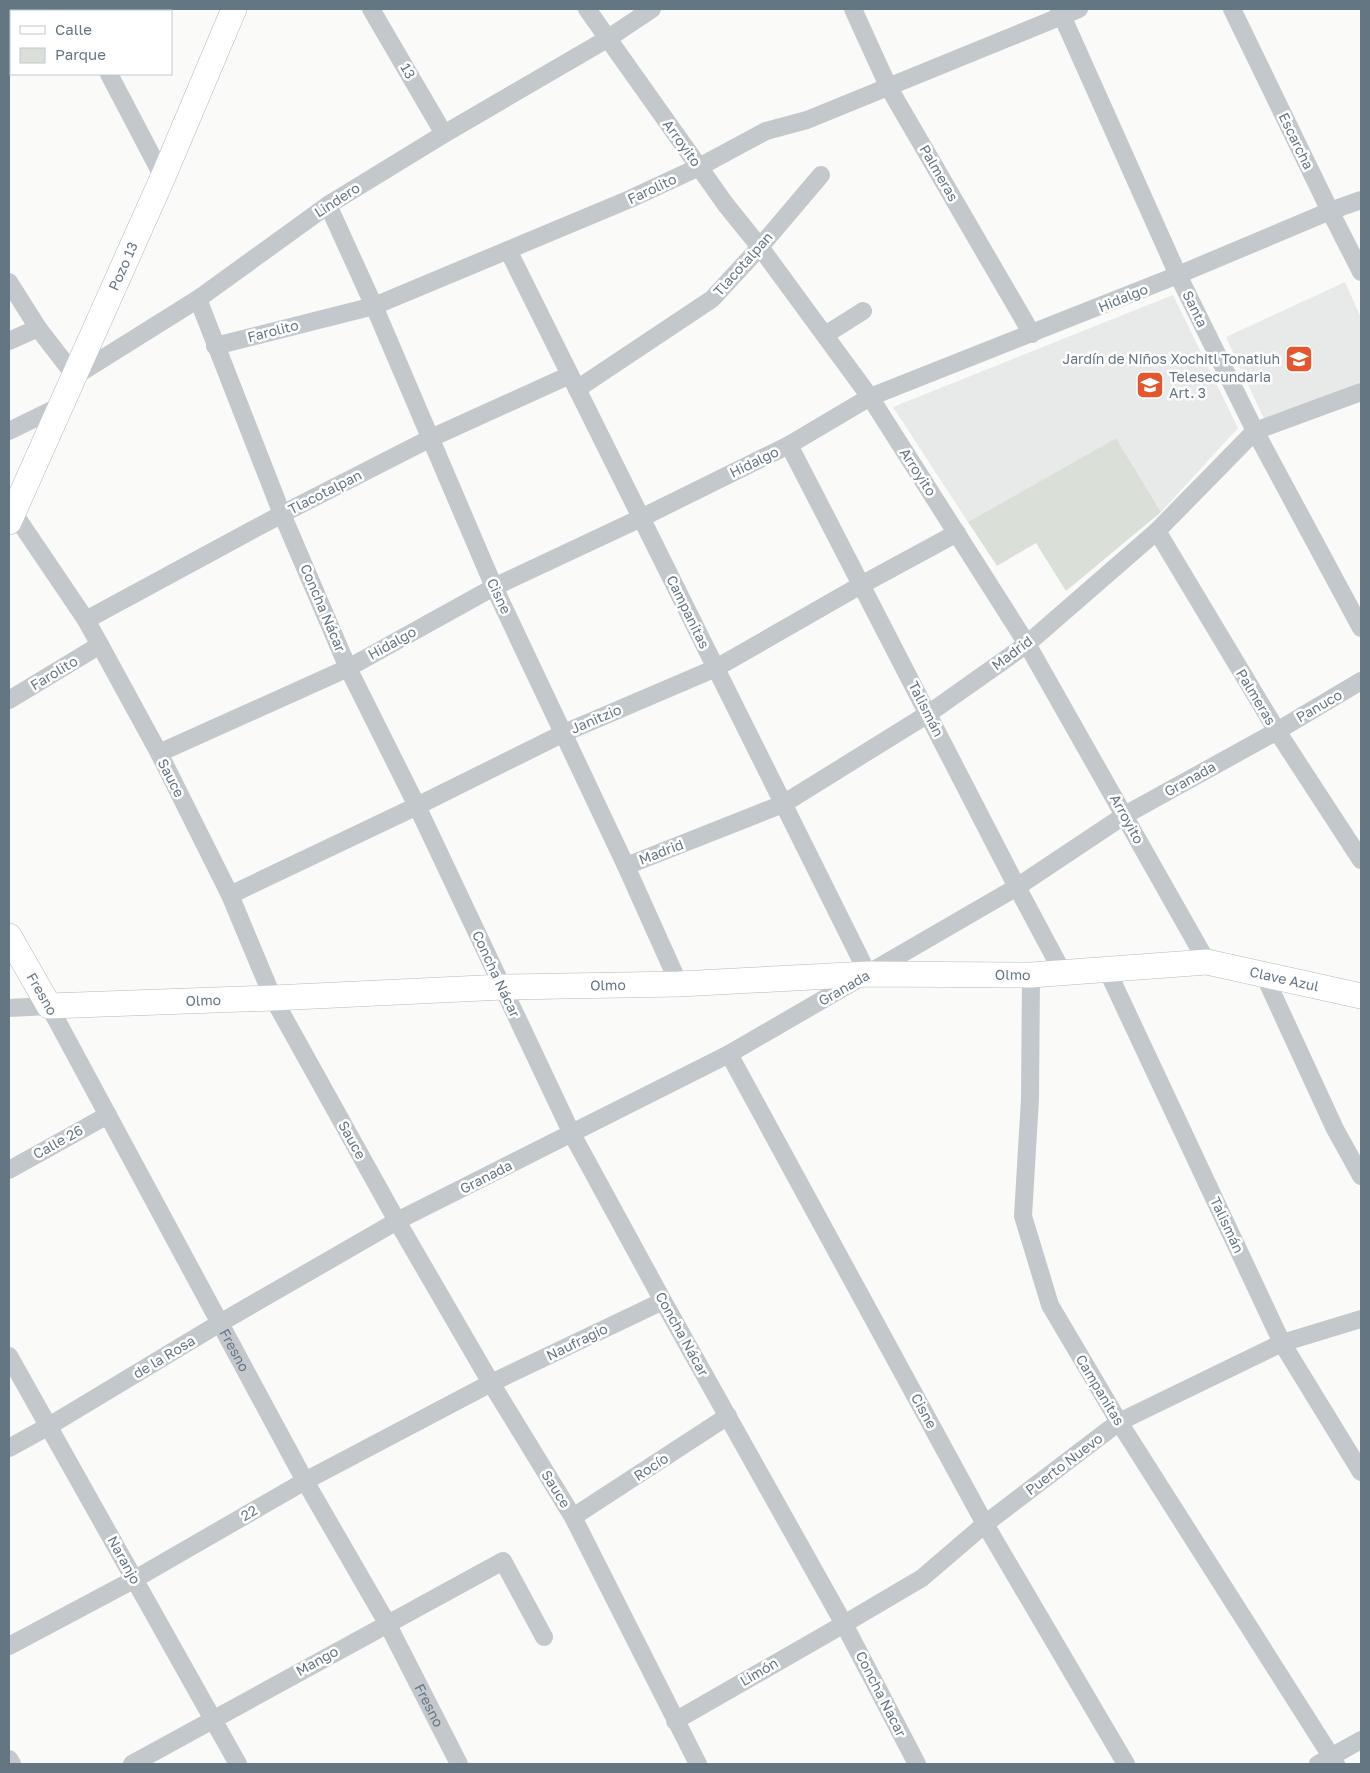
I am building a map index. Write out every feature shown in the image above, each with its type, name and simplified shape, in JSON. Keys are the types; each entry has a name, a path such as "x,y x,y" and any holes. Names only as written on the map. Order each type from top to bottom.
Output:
{"main road":[{"name":"Pozo 13","path":"11,517 75,376 234,9"},
{"name":"Fresno","path":"9,936 50,1006"},
{"name":"Olmo","path":"50,1006 503,987 679,984 868,974 1031,975 1207,962"},
{"name":"Clave Azul","path":"1207,962 1361,996"}],"street":[{"name":"13","path":"371,9 444,134"},
{"name":"Arroyito","path":"587,9 726,205 760,247 870,398 1027,644 1207,962"},
{"name":"Lindero","path":"75,376 198,300 328,205 444,134 607,39 652,9"},
{"name":"Palmeras","path":"854,9 890,88 1032,334"},
{"name":"Farolito","path":"215,346 374,306 630,199 699,167 766,131 807,120 890,88 1061,12 1079,9"},
{"name":"Escarcha","path":"1232,9 1361,272"},
{"name":"Santa","path":"1061,12 1178,275 1255,431 1361,628"},
{"path":"110,75 162,177"},
{"name":"Tlacotalpan","path":"86,620 282,514 431,438 574,382 712,299 760,247 821,175"},
{"name":"Hidalgo","path":"159,753 348,668 494,587 641,518 789,445 870,398 1361,200"},
{"name":"Cisne","path":"328,205 374,306 494,587 626,866 679,984"},
{"name":"Campanitas","path":"508,250 868,974"},
{"path":"9,282 38,328 75,376"},
{"name":"Concha Nácar","path":"198,300 282,514 348,668 417,806 572,1134 662,1301 844,1624"},
{"path":"825,335 863,311"},
{"path":"9,341 38,328"},
{"name":"Madrid","path":"626,866 783,804 928,714 1027,644 1157,531 1255,431 1361,392"},
{"path":"9,431 60,406"},
{"name":"Talismán","path":"789,445 1063,973"},
{"name":"Sauce","path":"11,517 86,620 100,645 159,753 230,895 273,998 490,1383 574,1517 698,1764"},
{"name":"Palmeras","path":"1157,531 1276,731 1361,860"},
{"name":"Janitzio","path":"230,895 417,806 564,733 716,668 861,585 957,533"},
{"name":"Farolito","path":"9,700 100,645"},
{"name":"Panuco","path":"1276,731 1361,681"},
{"name":"Granada","path":"397,1221 729,1054 1017,887 1125,815 1276,731"},
{"name":"Talismán","path":"1107,970 1282,1343 1361,1472"},
{"path":"1264,974 1335,1129 1361,1176"},
{"name":"Campanitas","path":"1031,975 1030,1099 1023,1216 1050,1305 1119,1422 1328,1762"},
{"name":"Olmo","path":"9,1008 50,1006"},
{"name":"Fresno","path":"50,1006 305,1480 387,1623 459,1764"},
{"name":"Cisne","path":"729,1054 985,1524 1126,1764"},
{"name":"Calle 26","path":"9,1170 108,1115"},
{"name":"de la Rosa","path":"9,1448 397,1221"},
{"name":"Naufragio","path":"490,1383 662,1301"},
{"name":"Puerto Nuevo","path":"844,1624 922,1578 985,1524 1119,1422 1282,1343 1361,1319"},
{"name":"Naranjo","path":"9,1356 238,1764"},
{"name":"22","path":"9,1646 135,1580 305,1480 490,1383"},
{"name":"Rocío","path":"574,1517 728,1416"},
{"name":"Mango","path":"132,1764 503,1561 544,1637"},
{"name":"Limón","path":"675,1721 844,1624"},
{"name":"Concha Nacar","path":"844,1624 917,1764"},
{"path":"1328,1762 1361,1740"},
{"path":"9,1759 12,1764"}],"shaded area":[{"name":"Jardín de Niños Xochitl Tonatiuh","path":"1345,282 1361,318 1361,382 1265,421 1226,337"},
{"path":"1173,295 1238,428 1161,512 1116,438 968,522 893,407"}],"green space":[{"path":"1116,438 1161,512 1066,591 1036,543 997,566 968,522"}],"place":[{"name":"Jardín de Niños Xochitl Tonatiuh","path":"1299,359"},
{"name":"Telesecundaria Art. 3","path":"1150,385"}]}
